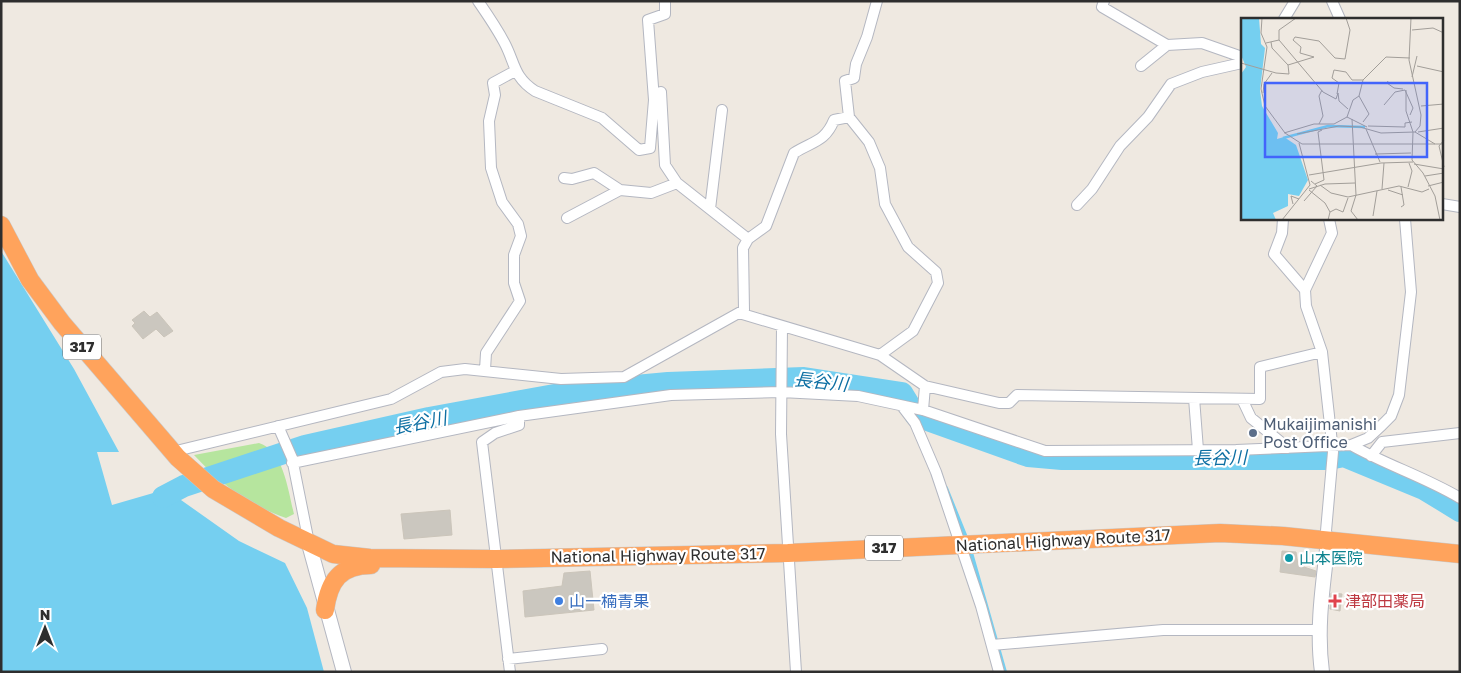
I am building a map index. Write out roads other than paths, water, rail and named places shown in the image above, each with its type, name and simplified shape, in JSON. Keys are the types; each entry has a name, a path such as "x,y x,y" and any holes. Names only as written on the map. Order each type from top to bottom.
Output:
{"highway":[{"name":"National Highway Route 317","path":"1,225 30,280 62,323 175,455 213,489 309,544 333,554 370,558 496,559 788,553 1220,533 1283,536 1460,554"},
{"path":"325,610 327,594 331,585 345,570 357,565 432,566 496,559"}],"street":[{"path":"478,1 505,43 515,71 523,82 535,91 602,118 639,150 650,148 654,100 648,20 665,14 665,1"},
{"path":"877,1 867,37 856,64 854,78 845,80 849,117 869,142 880,168 885,204 908,247 936,272 938,283 913,331 880,355"},
{"path":"1104,1 1102,8 1167,45 1202,43 1241,57"},
{"path":"1285,18 1295,1"},
{"path":"1332,1 1340,18"},
{"path":"1141,66 1167,45"},
{"path":"1077,205 1092,189 1120,146 1148,117 1171,84 1202,72 1241,63"},
{"path":"485,370 486,353 520,301 514,282 514,262 521,236 518,224 502,202 491,168 489,121 495,95 493,83 515,71"},
{"path":"654,100 658,93 661,92 665,165 677,183 748,239"},
{"path":"710,209 722,110"},
{"path":"175,455 391,399 441,372 465,369 485,370 561,379 624,377 744,310 744,248 748,239 766,226 794,153 822,140 829,132 834,120 849,117"},
{"path":"564,178 572,179 594,173 620,190 651,193 677,183"},
{"path":"567,218 620,190"},
{"path":"1444,204 1460,207"},
{"path":"1283,220 1282,233 1274,254 1305,290"},
{"path":"1322,672 1320,630 1328,541 1326,531 1333,445 1322,352 1306,306 1305,290 1332,233 1329,220"},
{"path":"292,460 519,416 671,395 781,389 858,396 923,410 1045,451 1198,450 1351,445 1368,438 1382,426 1390,416 1399,395 1411,292 1405,220"},
{"path":"740,313 880,355 925,386 999,403 1009,403 1017,395 1260,399 1260,367 1322,352"},
{"path":"782,326 780,355 781,434 796,672"},
{"path":"923,410 925,386"},
{"path":"1194,398 1198,450"},
{"path":"1242,399 1251,418 1288,448"},
{"path":"902,406 915,423 927,449 961,545 999,672"},
{"path":"510,672 482,442 495,432 519,425 519,416"},
{"path":"279,428 292,460 325,610 344,672"},
{"path":"1371,456 1382,442 1460,433"},
{"path":"1351,445 1371,456 1430,481 1460,498"},
{"path":"992,645 1163,630 1320,630"},
{"path":"508,659 602,649"}],"water":[{"path":"1,251 74,369 119,452 97,452 112,505 174,487 181,500 239,541 285,563 307,608 324,672 1,672"}],"waterway":[{"name":"長谷川","path":"163,497 184,486 305,446 429,418 571,392 668,383 804,378 902,393 916,416 1028,456 1062,459 1329,459 1344,456 1424,489 1460,511"},
{"path":"946,488 967,540"},
{"path":"970,549 1005,672"}],"place":[{"name":"Mukaijimanishi Post Office","path":"1253,433"},
{"name":"山本医院","path":"1289,558"},
{"name":"山一楠青果","path":"559,601"},
{"name":"津部田薬局","path":"1335,601"}]}
